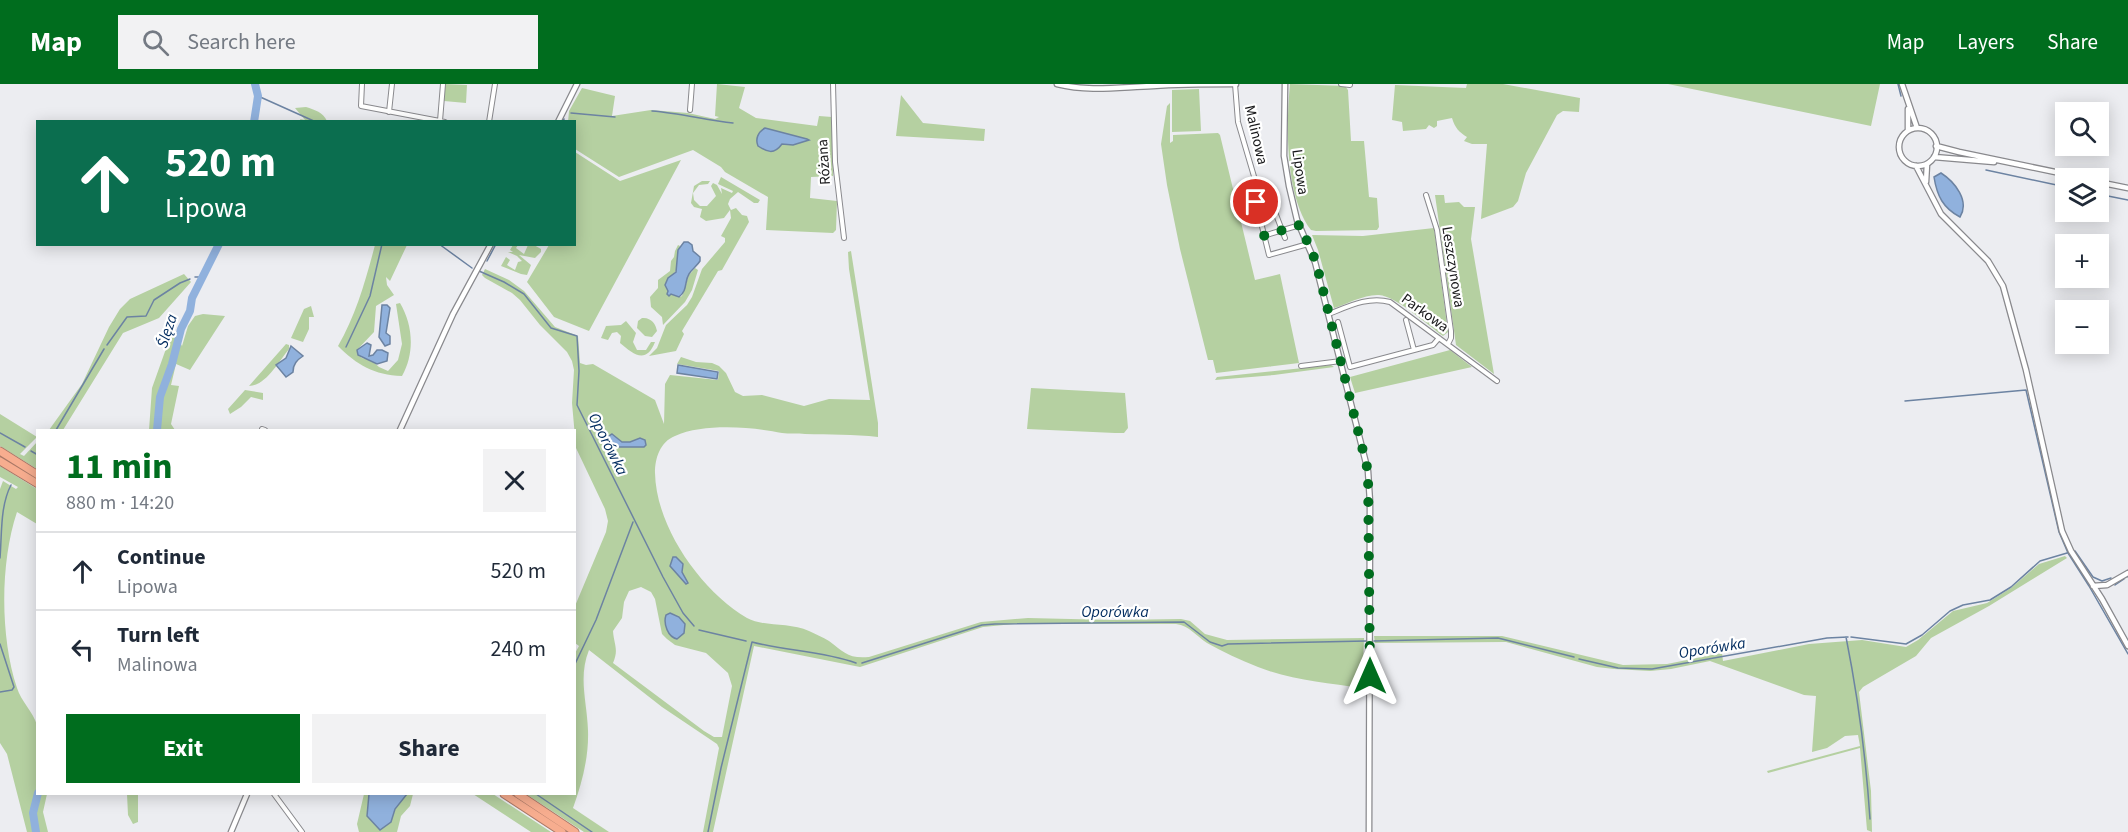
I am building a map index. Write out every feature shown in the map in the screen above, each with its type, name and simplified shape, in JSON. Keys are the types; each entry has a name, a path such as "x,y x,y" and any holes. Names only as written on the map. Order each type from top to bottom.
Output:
{"highway":[{"path":"0,452 36,474"},
{"path":"0,460 36,483"},
{"path":"506,795 562,832"},
{"path":"520,795 575,832"}],"street":[{"path":"362,84 361,106 436,120"},
{"path":"389,112 392,84"},
{"path":"442,120 443,84"},
{"path":"489,120 495,84"},
{"path":"559,120 577,84"},
{"path":"690,110 692,84"},
{"name":"Różana","path":"833,84 834,162 844,238"},
{"path":"1056,84 1101,89 1235,84"},
{"name":"Malinowa","path":"1235,84 1238,122 1258,190 1256,202 1263,236"},
{"name":"Lipowa","path":"1285,84 1285,167 1300,225 1316,262 1369,480 1369,832"},
{"path":"1341,84 1350,85"},
{"path":"1902,84 1917,128"},
{"path":"1907,104 1908,130"},
{"path":"2055,172 1942,149 1936,146 1928,133 1917,128 1908,130 1900,138 1899,148 1905,160 1916,166 1941,214 1981,253 2000,281 2026,370 2046,469 2062,531 2071,551 2094,585 2128,646"},
{"path":"1916,166 1927,164 1934,157 1936,146"},
{"path":"1934,157 2006,162"},
{"path":"1926,185 1927,164"},
{"path":"2109,184 2128,188"},
{"name":"Malinowa","path":"1258,190 1270,199 1285,238"},
{"name":"Leszczynowa","path":"1426,195 1437,230 1451,331 1448,344"},
{"path":"1300,225 1263,236 1269,255 1308,244"},
{"path":"401,429 453,314 490,246"},
{"name":"Parkowa","path":"1329,314 1368,300 1390,302 1497,381"},
{"path":"1406,320 1414,350"},
{"path":"1338,322 1350,367 1433,345 1439,338"},
{"path":"1301,366 1342,362"},
{"path":"2094,585 2107,585 2128,573"},
{"path":"2102,599 2107,585"},
{"path":"231,832 247,795"},
{"path":"274,795 302,832"}],"green space":[{"path":"445,84 467,85 466,103 444,101"},
{"path":"717,84 745,87 739,108 756,118 817,126 819,116 832,117 833,176 811,177 810,198 837,201 836,230 833,233 766,230 768,197 693,150 619,177 576,150 576,120 568,120 569,111 582,88 615,96 612,116 651,110 688,113 715,119 719,117 715,116"},
{"path":"1290,84 1345,86 1348,90 1351,141 1364,141 1369,197 1377,198 1379,227 1377,230 1316,231 1311,230 1302,216 1296,199 1289,160"},
{"path":"1467,84 1503,84 1580,98 1579,112 1563,111 1557,115 1526,173 1518,201 1513,207 1481,219 1487,144 1472,144 1464,141 1467,137 1454,124 1452,118 1437,121 1437,126 1434,128 1429,125 1426,129 1403,131 1402,122 1392,120 1395,85 1466,88"},
{"path":"1668,84 1880,84 1871,126"},
{"path":"1199,89 1201,131 1172,132 1172,90"},
{"path":"901,95 923,123 985,129 984,141 896,136"},
{"path":"1170,103 1170,143 1173,141 1173,135 1218,133 1220,135 1255,280 1280,274 1299,363 1216,373 1213,360 1208,360 1180,249 1167,185 1161,144 1167,106"},
{"path":"306,107 316,110 326,120 305,120 295,108"},
{"path":"576,153 620,181 681,160 589,331 554,317 527,282 548,246 576,246"},
{"path":"721,177 760,200 754,203 738,192 730,199 728,204 731,210 736,208 742,215 747,216 749,222 722,270 718,271 682,331 684,334 676,351 649,356 657,348 666,325 692,297 702,269 725,242 725,238 721,236 731,218 730,210 724,218 706,221 700,217 702,209 694,207 691,203 694,186 702,181 710,181 708,184 699,185 693,193 694,200 700,206 707,206 716,196 711,186 713,183 717,185 722,194 721,188 732,193 733,191 718,184"},
{"path":"1435,195 1444,195 1445,203 1459,202 1464,207 1475,207 1471,239 1494,374 1456,345"},
{"path":"1434,228 1448,332 1443,336 1394,300 1379,295 1362,298 1334,308 1312,235 1363,236"},
{"path":"678,245 680,246 677,255 677,269 672,276 671,294 682,296 689,275 695,268 698,270 692,290 685,302 663,325 662,317 651,307 650,297 658,288 658,280 670,271 671,261"},
{"path":"375,246 407,246 390,281 386,277 387,285 394,295 376,306 374,332 357,350 358,355 362,358 371,360 388,371 398,360 402,344 396,304 400,303 408,320 411,339 409,358 402,376 383,374 367,368 352,359 338,346 364,284"},
{"path":"512,246 517,246 516,248 524,254 528,246 536,246 541,249 541,252 535,258 519,255 531,265 527,275 501,266 506,257 510,260 507,265 515,270 518,262 522,261 508,252 513,252 510,250"},
{"path":"851,251 878,423 878,437 785,433 743,428 700,429 670,439 662,446 657,456 655,473 657,494 672,535 698,574 713,592 730,606 753,621 793,626 809,631 856,657 869,657 981,622 1028,618 1181,619 1190,621 1205,634 1227,640 1364,638 1362,688 1309,680 1271,671 1225,653 1189,629 1176,624 1014,624 983,627 860,667 754,646 713,832 703,832 719,748 717,744 662,707 589,650 584,670 588,730 586,760 573,808 609,832 584,832 528,795 576,795 576,651 579,646 576,644 576,604 606,532 608,521 605,509 576,448 572,403 574,370 572,361 567,352 540,325 520,300 482,275 485,269 509,280 524,291 555,327 578,336 580,363 593,364 655,400 664,424 665,384 670,375 718,380 719,371 677,364 681,357 719,366 726,373 735,392 743,396 762,395 804,406 829,399 870,400 848,252","holes":["641,587 651,592 655,599 662,634 675,645 706,653 728,673 732,686 722,737 714,737 704,731 613,663 616,650 613,631 622,618 624,602 629,591"]},
{"path":"184,274 191,282 159,318 123,333 64,429 50,429 82,384 109,327 120,309 130,299"},
{"path":"311,306 314,317 309,317 309,329 303,342 291,338 304,309"},
{"path":"203,314 225,316 190,370 176,364 171,385 179,386 171,424 174,429 149,429 152,388 173,329 182,346 188,326 195,316"},
{"path":"642,318 650,320 656,326 657,331 652,337 645,336 637,328 638,321"},
{"path":"626,321 636,333 633,342 637,350 646,350 651,342 655,342 648,353 634,354 620,343 621,336 617,332 612,333 608,340 601,338 606,326 621,325"},
{"path":"286,344 289,345 289,349 272,372 261,382 249,386"},
{"path":"1450,350 1472,367 1355,393 1350,377"},
{"path":"1331,365 1334,367 1215,380 1217,377"},
{"path":"1031,388 1125,393 1128,428 1124,433 1027,429"},
{"path":"245,390 263,393 263,400 251,397 230,414 228,409"},
{"path":"0,414 36,436 20,454 24,456 36,443 36,468 0,446"},
{"path":"0,466 36,488 36,523 17,512 11,532 4,600 11,668 19,693 36,724 36,795 47,795 43,812 48,832 27,832 7,754 0,743 0,489 3,481 16,489 18,487 0,477"},
{"path":"2065,556 2067,558 1989,606 1931,638 1916,656 1863,687 1859,692 1871,791 1872,832 1867,830 1860,748 1768,773 1767,771 1860,746 1858,735 1845,736 1827,748 1812,752 1816,696 1804,695 1710,661 1650,671 1614,669 1597,667 1506,642 1375,643 1374,636 1502,636 1623,665 1667,664 1722,653 1723,661 1809,644 1862,640 1906,647 1953,611 1987,603 2011,588 2039,564"},
{"path":"127,795 138,795 138,822 133,824 128,815"},
{"path":"364,795 369,795 367,816 391,822 395,809 406,795 413,795 410,806 401,816 397,832 359,832 357,824"},
{"path":"475,795 495,795 551,832 531,832"}],"water":[{"path":"765,128 809,140 793,145 782,144 776,150 767,151 758,146 757,141 759,134"},
{"path":"1941,173 1960,192 1963,211 1960,217 1949,210 1939,196 1934,177"},
{"path":"684,242 692,245 700,261 689,274 682,294 679,297 671,294 669,296 665,285 668,278 676,272 678,250"},
{"path":"382,305 390,308 386,333 390,336 390,344 385,346 379,337"},
{"path":"367,343 371,345 369,356 377,350 382,350 388,353 387,361 377,364 358,355 357,350"},
{"path":"291,346 303,356 296,362 293,372 286,377 276,365 286,358"},
{"path":"678,365 718,372 717,379 677,373"},
{"path":"612,434 622,442 640,438 645,440 646,445 644,447 609,447 606,438"},
{"path":"673,557 683,564 682,572 688,583 686,584 670,566"},
{"path":"670,613 679,617 685,624 684,633 677,639 671,636 666,626 666,615"},
{"path":"369,795 406,795 395,809 391,822 380,830 367,816"}],"waterway":[{"name":"Ślęza","path":"254,120 258,96 255,84"},
{"path":"1898,84 1901,96"},
{"name":"Oporówka","path":"258,96 312,120"},
{"path":"652,111 733,123"},
{"path":"571,113 615,117"},
{"path":"1986,170 2055,185"},
{"path":"2109,196 2128,200"},
{"name":"Ślęza","path":"157,429 160,397 181,329 190,311 192,298 218,246"},
{"path":"346,347 370,296 382,246"},
{"name":"Oporówka","path":"442,246 472,268"},
{"path":"487,261 495,246"},
{"name":"Oporówka","path":"479,271 524,294 551,328 577,336 579,371 577,405 663,577 683,613 694,626"},
{"name":"Ślęza","path":"195,277 202,277"},
{"path":"107,345 127,317 146,316 154,300 190,279"},
{"path":"57,429 104,349"},
{"path":"1905,401 2026,390 2059,532 2068,553 2128,654"},
{"path":"0,433 25,447"},
{"path":"31,451 36,454"},
{"path":"0,558 3,511 11,485"},
{"path":"576,662 596,620 633,522"},
{"name":"Oporówka","path":"2075,551 2093,577 2102,581 2111,578"},
{"name":"Oporówka","path":"1851,637 1906,644 1922,635 1950,611 1963,605 1990,600 2011,587 2040,561 2067,553"},
{"name":"Oporówka","path":"2115,585 2124,579"},
{"name":"Oporówka","path":"862,663 982,625 995,624 1184,622 1210,642 1222,646 1366,641"},
{"name":"Oporówka","path":"699,630 746,641"},
{"path":"1846,637 1861,728 1870,819"},
{"name":"Oporówka","path":"1579,659 1618,668 1652,669 1827,638 1848,637"},
{"name":"Oporówka","path":"1374,641 1498,638 1574,657"},
{"path":"708,832 752,642 831,656 856,663"},
{"path":"0,644 14,687 12,690 0,692"},
{"name":"Ślęza","path":"36,832 33,813 38,795"},
{"path":"537,795 592,832"}],"route":[{"path":"1256,202 1263,236 1300,225 1311,249 1366,462 1370,502 1370,676"}]}
